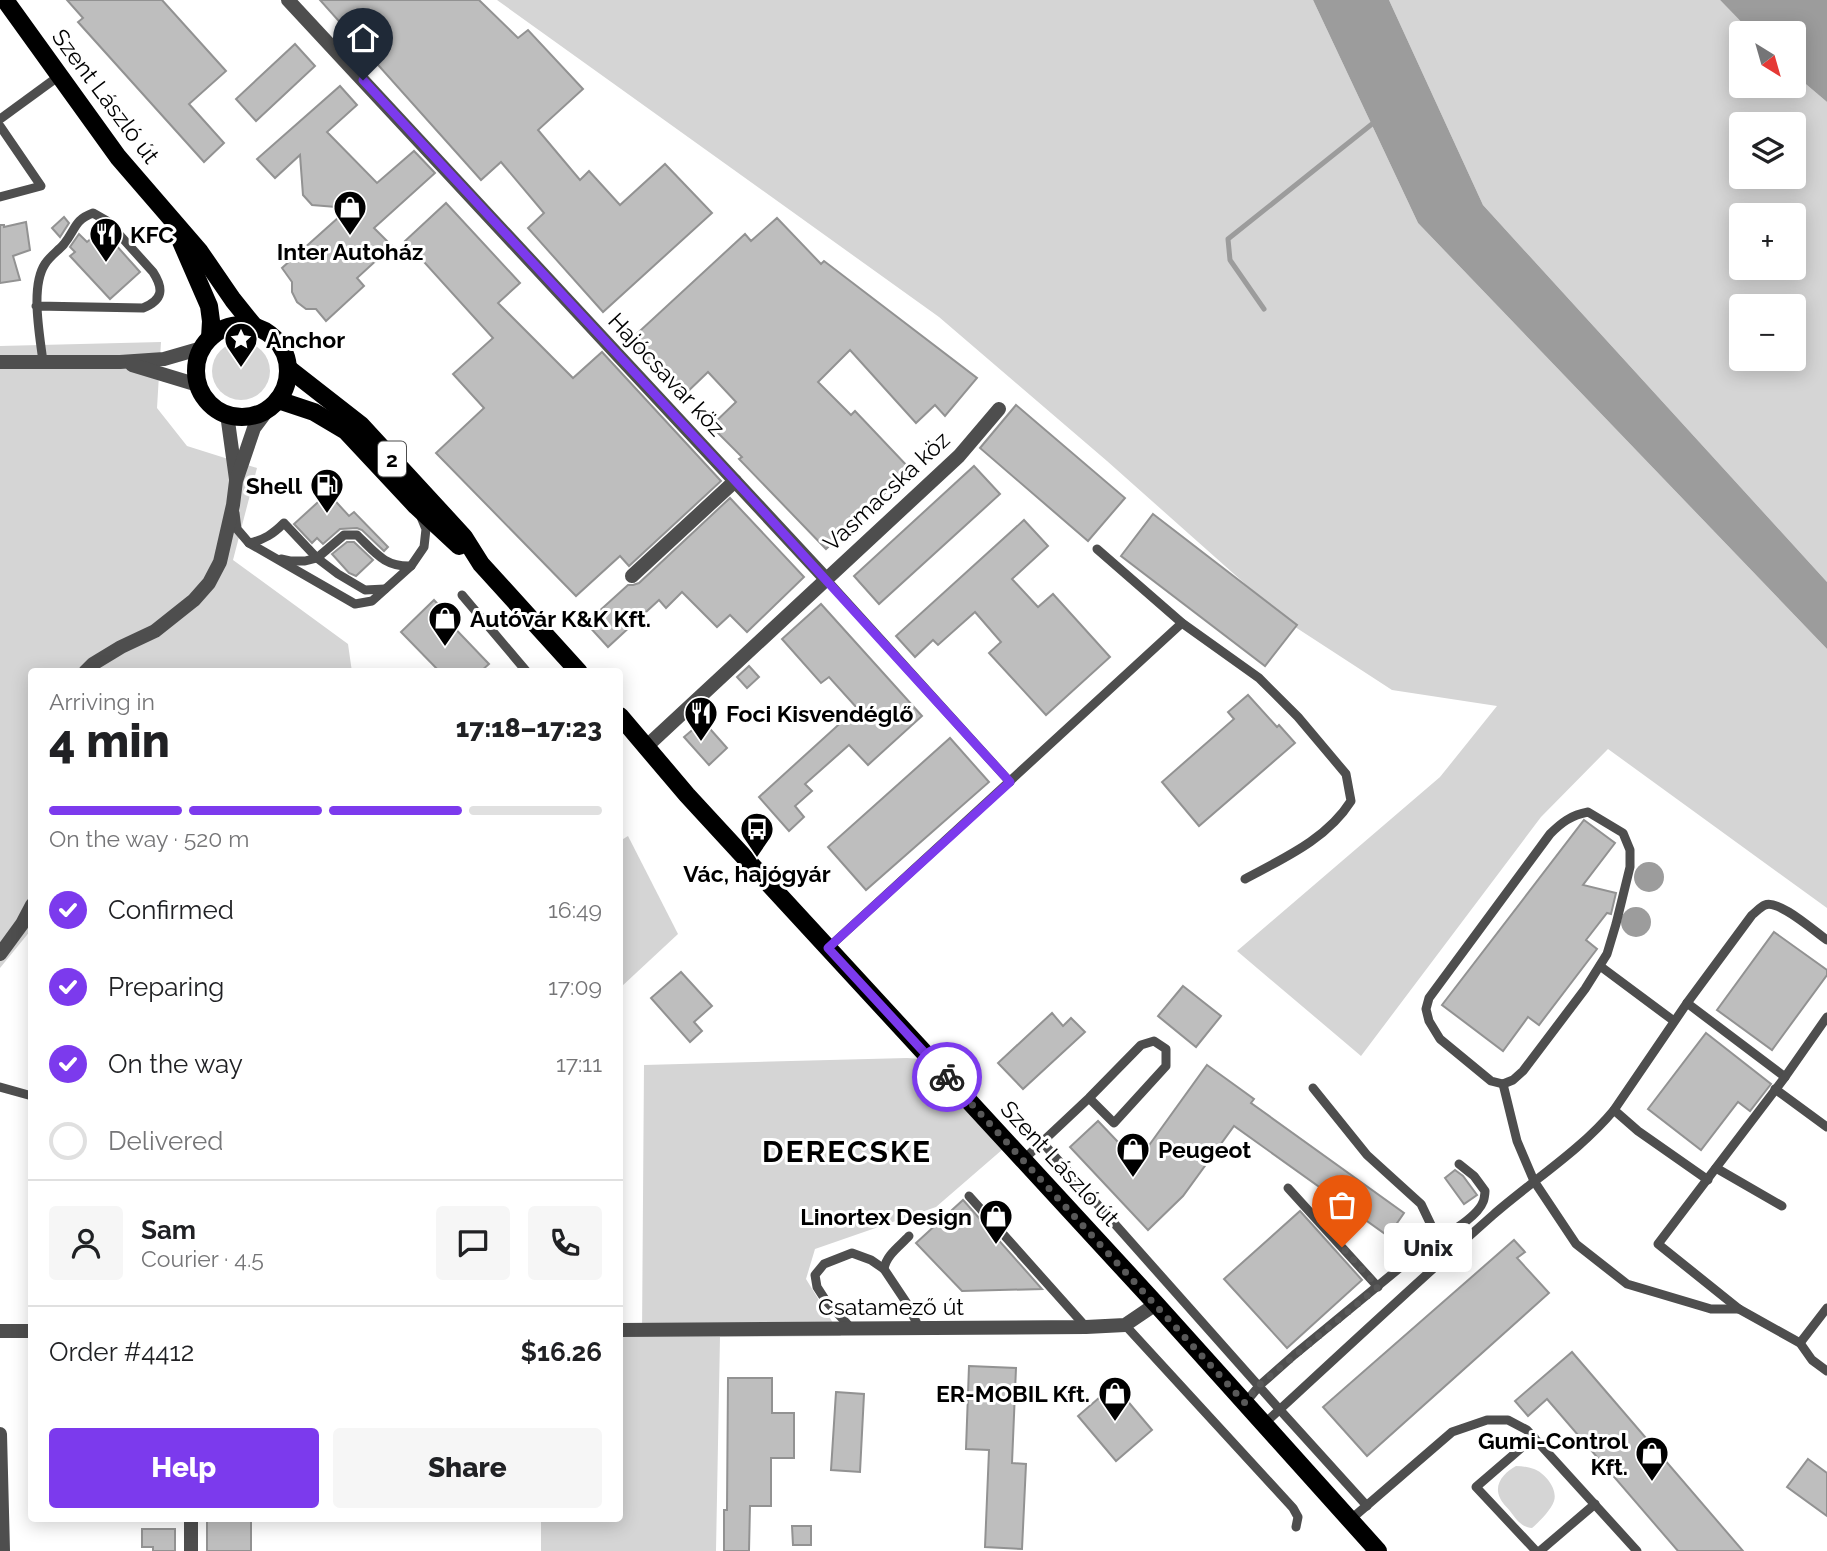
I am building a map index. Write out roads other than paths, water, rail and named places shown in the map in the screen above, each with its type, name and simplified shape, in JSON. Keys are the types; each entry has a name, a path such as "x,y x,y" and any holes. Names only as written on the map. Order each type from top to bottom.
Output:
{"main road":[{"name":"Szent László út","path":"5,0 118,157 170,218"},
{"name":"2","path":"170,218 200,252 254,326 267,332 278,342 285,354 288,368 361,425 464,537 481,564 575,668"},
{"name":"2","path":"170,218 209,306 211,321 196,371 198,385"},
{"path":"206,343 224,328 237,325 254,326"},
{"path":"198,385 214,408 241,417 256,415 274,404 286,385 288,368"},
{"name":"2","path":"274,404 314,412 346,431 416,506 463,551 481,564"},
{"name":"Szent László út","path":"623,719 687,795 1156,1304 1378,1551"}],"street":[{"name":"Hajócsavar köz","path":"288,0 826,579"},
{"path":"0,362 120,362 164,359 206,343"},
{"path":"120,362 198,385"},
{"path":"89,668 121,647 155,631 194,600 209,583 220,562 236,481 254,428 274,404"},
{"name":"Vasmacska köz","path":"647,746 959,456 999,409"},
{"path":"227,414 236,481"},
{"path":"632,576 735,481"},
{"path":"0,954 27,925"},
{"path":"1125,1325 1156,1304"},
{"name":"Csatamező út","path":"623,1330 1125,1325"},
{"path":"0,1331 28,1331"},
{"path":"0,1434 3,1551"},
{"path":"191,1522 191,1551"}],"lane":[{"path":"0,119 59,76"},
{"path":"0,126 41,186 0,197"},
{"path":"36,306 143,308 159,298 159,281 107,221 93,213 81,217 64,244 41,271 36,306 43,362"},
{"path":"233,505 237,529 249,543 355,604 372,601 411,566 424,547 426,529 416,506"},
{"path":"249,543 270,536 284,523 317,558 338,574 365,590 385,589"},
{"path":"273,557 290,561 317,558 344,535 357,535 384,560 396,566 411,566"},
{"path":"1097,549 1182,623 1259,678 1298,717 1346,774 1352,801 1342,816 1306,846 1245,879"},
{"name":"Hajócsavar köz","path":"826,579 1010,782"},
{"path":"462,595 524,668"},
{"path":"828,948 1182,623"},
{"path":"1588,812 1623,834 1630,850 1630,867 1607,954 1585,989 1523,1071 1503,1084 1491,1081 1440,1039 1429,1021 1426,1009 1429,998 1550,834 1563,821 1588,812"},
{"path":"1264,1424 1457,1247 1606,1120 1752,915 1764,905 1781,907 1827,940"},
{"path":"1600,966 1674,1021"},
{"path":"1687,1003 1785,1077"},
{"path":"1827,1017 1785,1077 1658,1244 1739,1309 1800,1343 1812,1360 1827,1371"},
{"path":"1023,1160 1141,1045 1154,1041 1166,1049 1166,1066 1114,1123 1089,1098"},
{"path":"1503,1084 1517,1141 1534,1181 1576,1244 1627,1284 1711,1309 1739,1309"},
{"path":"0,1087 28,1095"},
{"path":"1312,1088 1367,1155 1421,1204 1432,1227 1425,1247"},
{"path":"1775,1089 1827,1127"},
{"path":"1614,1110 1708,1180"},
{"path":"1042,1142 1367,1506"},
{"path":"1245,1403 1259,1385 1425,1247 1443,1238 1478,1211 1484,1202 1485,1191 1474,1176 1459,1164"},
{"path":"1716,1168 1782,1206"},
{"path":"1288,1188 1378,1287"},
{"path":"969,1196 1086,1327"},
{"path":"884,1269 891,1254 909,1236"},
{"path":"852,1329 826,1301 817,1287 815,1275 824,1264 852,1253 871,1260 884,1269 908,1305 919,1328"},
{"path":"1800,1343 1827,1308"},
{"path":"1125,1325 1293,1508 1298,1517 1296,1527"},
{"path":"1350,1520 1452,1432 1487,1420 1508,1420 1534,1437 1637,1551"},
{"path":"1534,1437 1476,1487 1538,1551 1595,1504"}],"waterway":[{"path":"1264,309 1230,260 1228,239 1372,124"}],"place":[{"name":"Inter Autoház","path":"350,237"},
{"name":"KFC","path":"106,264"},
{"name":"Anchor","path":"241,369"},
{"name":"Shell","path":"327,515"},
{"name":"Autóvár K&K Kft.","path":"445,648"},
{"name":"Foci Kisvendéglő","path":"701,743"},
{"name":"Vác, hajógyár","path":"757,859"},
{"name":"Peugeot","path":"1133,1179"},
{"name":"Linortex Design","path":"996,1246"},
{"name":"Unix","path":"1342,1247"},
{"name":"ER-MOBIL Kft.","path":"1115,1423"},
{"name":"Gumi-Control Kft.","path":"1652,1483"}],"district":[{"name":"DERECSKE","path":"847,1151"}]}
